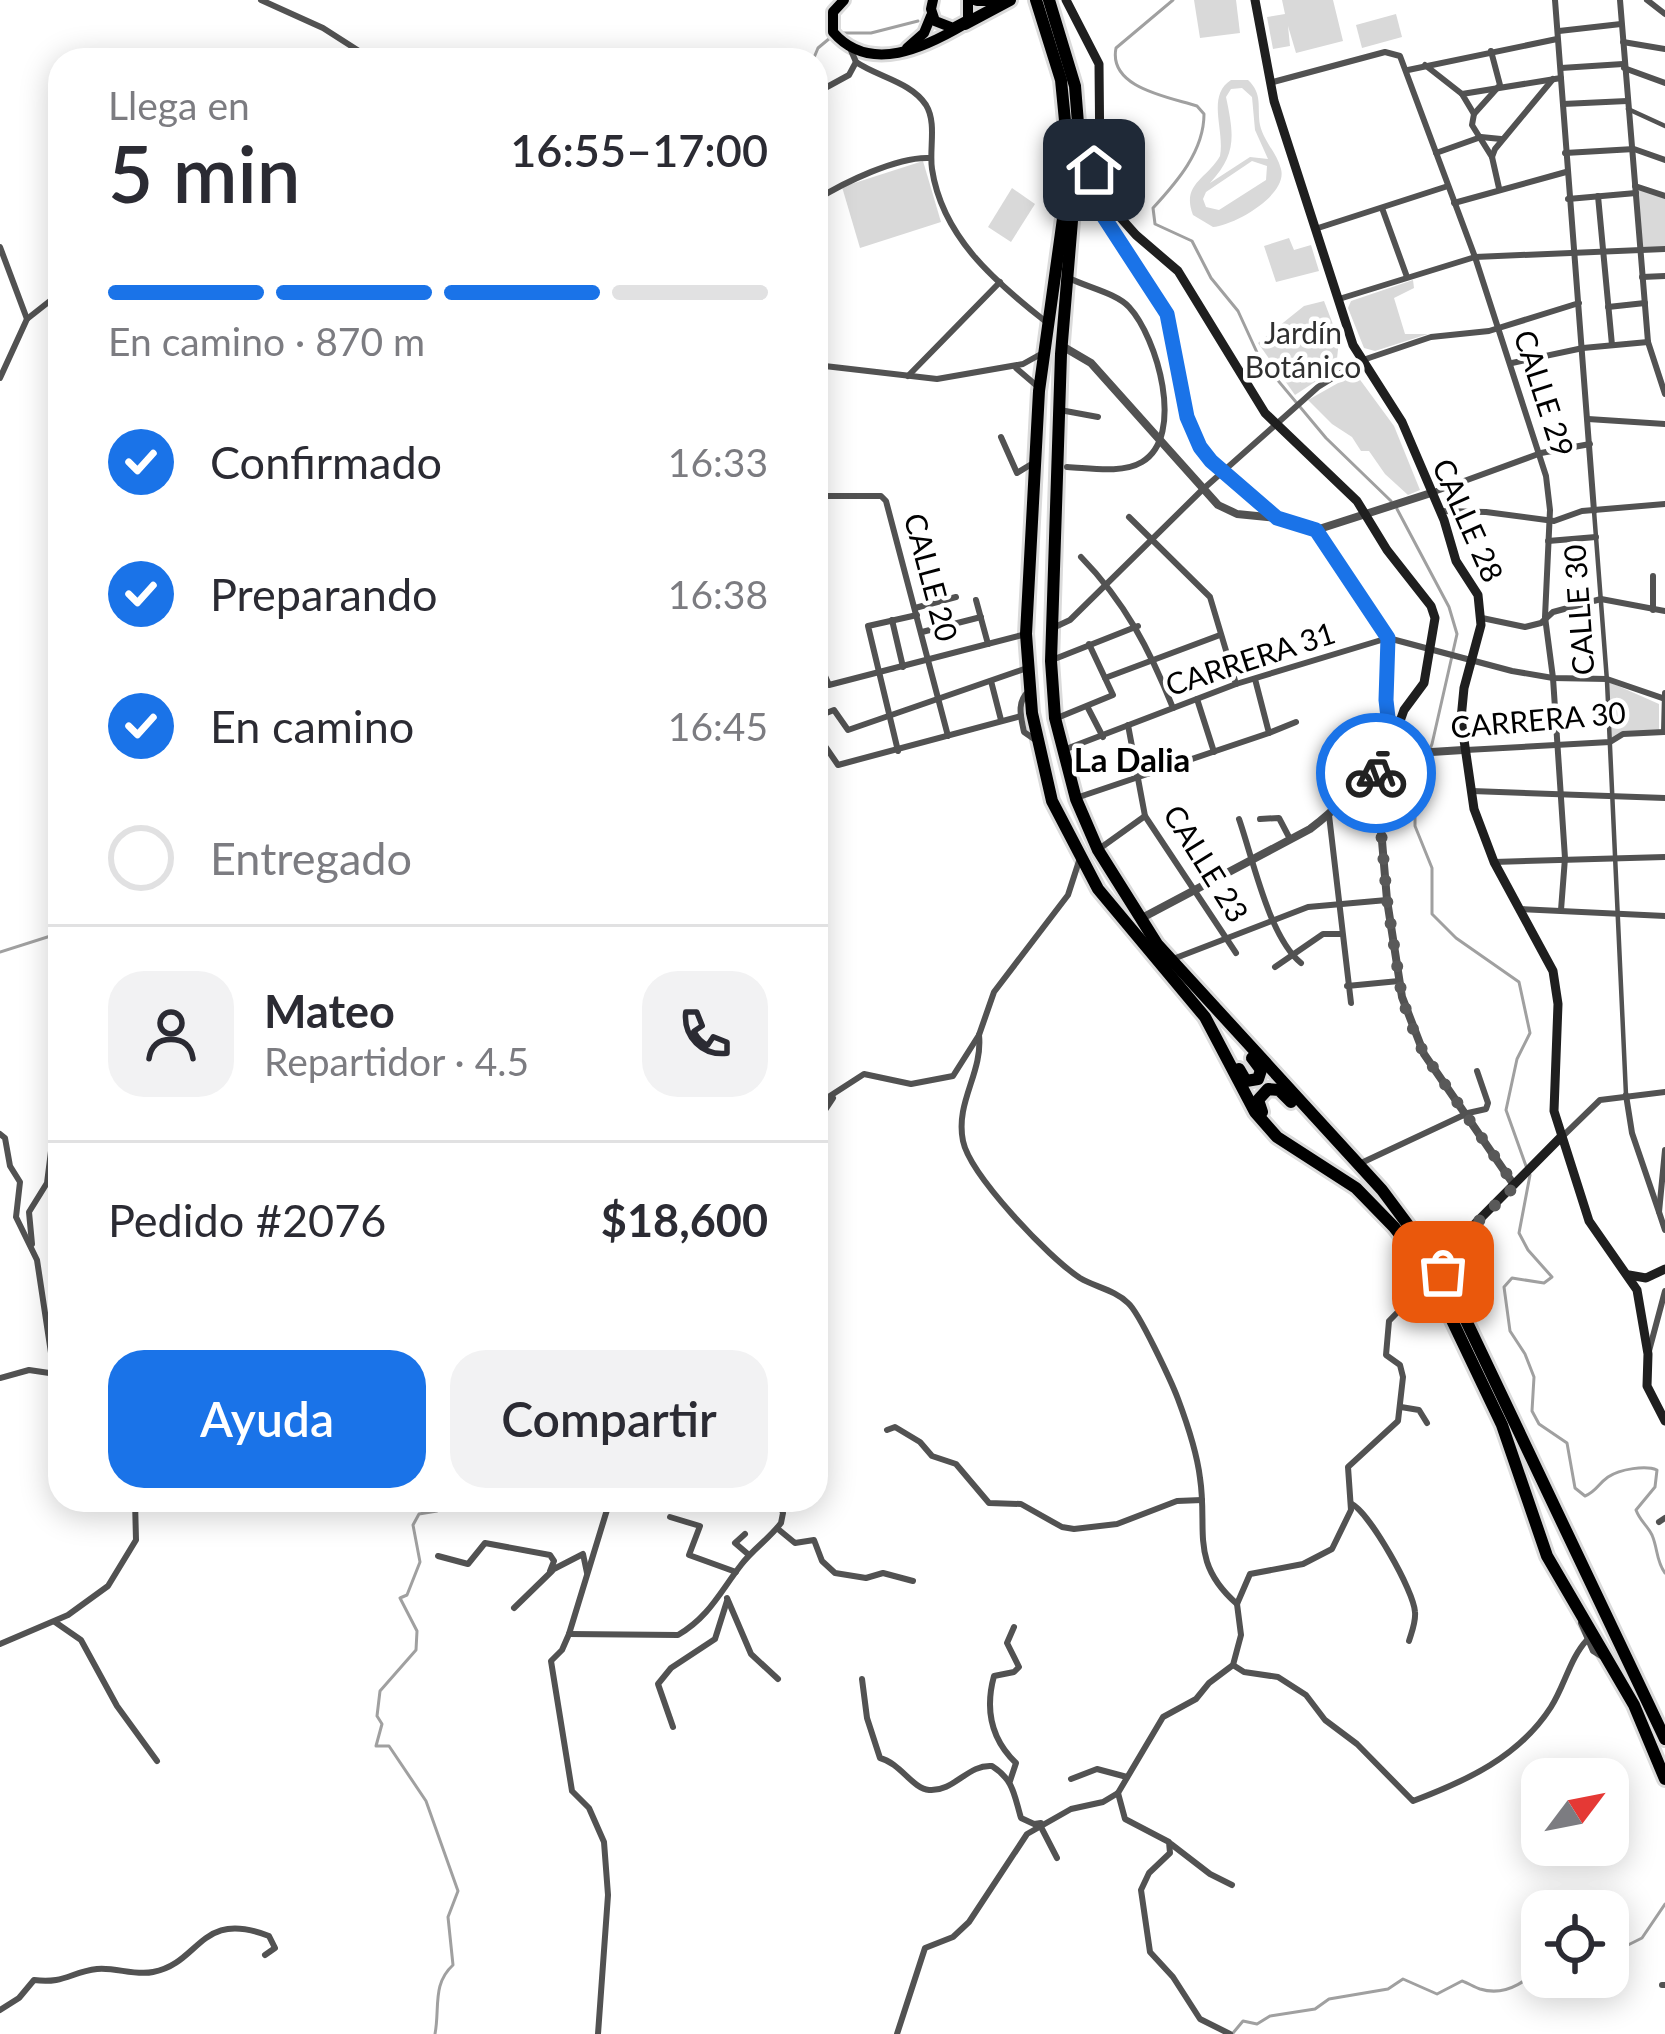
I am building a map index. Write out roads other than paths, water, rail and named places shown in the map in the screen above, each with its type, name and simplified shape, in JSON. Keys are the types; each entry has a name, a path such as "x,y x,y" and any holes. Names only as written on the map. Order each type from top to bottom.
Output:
{"highway":[{"path":"972,0 998,0"},
{"path":"965,24 1010,0"},
{"path":"1032,0 1046,27 1061,80 1067,141 1065,204 1040,391 1026,634 1037,741 1052,801 1080,858 1120,919 1188,994 1246,1081 1258,1079 1260,1068 1215,1006"},
{"path":"1049,0 1075,86 1079,136 1061,350 1051,628 1054,714 1076,799 1098,850 1139,920 1359,1164 1424,1244 1502,1425 1552,1568 1645,1726 1665,1779"},
{"path":"1044,350 1043,416 1047,423 1055,418 1061,350"},
{"path":"1032,524 1038,505 1041,441 1048,436 1056,444 1058,489"},
{"path":"1030,697 1046,766 1053,773 1059,766 1050,721 1054,714"},
{"path":"1209,1023 1255,1112 1277,1136 1376,1207 1436,1272 1565,1522 1665,1739"},
{"path":"1324,1166 1319,1156 1269,1120 1258,1106 1259,1097 1268,1089 1278,1090 1326,1128"},
{"path":"1533,1516 1541,1524 1562,1577 1572,1583 1582,1573 1564,1534 1565,1522"}],"main road":[{"path":"844,0 833,12 839,38 887,55 909,52 965,24 972,0"},
{"path":"1066,0 1099,64 1102,184 1117,216 1178,271 1275,424 1347,491 1431,606 1435,618 1424,683 1384,740"},
{"name":"CALLE 28","path":"1255,0 1269,83 1360,361 1402,422 1456,561 1475,588 1482,618 1467,657 1463,750 1481,836 1556,982 1553,1108 1561,1138"},
{"path":"887,55 924,33 932,4"},
{"path":"932,4 940,25 965,24"},
{"path":"1436,1272 1452,1247 1561,1138 1589,1222 1629,1275 1640,1301 1648,1354 1647,1386 1665,1421"},
{"path":"1424,1244 1452,1247"},
{"path":"1629,1275 1646,1278 1665,1269"}],"street":[{"path":"261,0 354,48"},
{"name":"CALLE 30","path":"1555,0 1607,679 1626,1095 1632,1133 1665,1230"},
{"path":"1620,0 1648,342 1665,394"},
{"path":"1647,0 1665,14"},
{"path":"1408,70 1621,24"},
{"path":"839,38 856,62 924,101 931,114 935,194 957,237 1048,323"},
{"path":"1623,42 1665,49"},
{"path":"1492,51 1500,85"},
{"name":"CALLE 29","path":"1269,83 1396,53 1408,70 1475,257 1541,453 1549,520 1545,617 1565,861 1562,910"},
{"path":"828,86 849,75 856,62"},
{"path":"1425,65 1462,94 1474,114"},
{"path":"1462,94 1624,66 1665,82"},
{"path":"1492,158 1501,139 1559,75"},
{"path":"1499,188 1492,158 1472,125 1474,114 1500,85"},
{"path":"1563,104 1628,105 1665,126"},
{"path":"1436,153 1480,137 1501,139"},
{"path":"1565,154 1634,149 1665,160"},
{"path":"1099,156 1092,190 1098,208 1167,314 1187,417 1200,447 1277,518"},
{"path":"828,192 916,158 930,158"},
{"path":"1454,202 1566,172"},
{"path":"1315,229 1448,186"},
{"path":"1568,199 1636,189 1665,196"},
{"path":"1598,196 1612,345"},
{"path":"1382,208 1407,278"},
{"path":"0,247 27,319"},
{"path":"1338,299 1475,257 1665,249"},
{"path":"1642,278 1665,276"},
{"path":"1067,467 1129,467 1146,460 1162,442 1167,419 1148,343 1133,313 1121,301 1068,278"},
{"path":"908,376 1000,282"},
{"path":"0,378 27,319 48,302"},
{"path":"1051,628 1070,620 1306,395 1360,361 1431,337 1489,331 1580,303"},
{"path":"1609,307 1645,303"},
{"path":"1512,363 1583,348 1648,342"},
{"path":"828,366 937,379 1031,362 1044,350"},
{"path":"1061,350 1090,363 1202,491 1227,511 1316,530 1541,453 1590,445"},
{"path":"1012,367 1030,377 1040,391"},
{"path":"1060,410 1098,417"},
{"path":"1588,419 1665,424"},
{"path":"1000,436 1028,486"},
{"path":"1018,473 1030,465"},
{"name":"CALLE 20","path":"828,494 884,497 948,736"},
{"path":"1440,511 1549,520 1665,505"},
{"path":"1129,517 1210,597 1236,684"},
{"path":"1316,530 1388,638 1381,760 1392,765"},
{"path":"1548,541 1596,537"},
{"path":"1081,556 1108,583 1138,626 1173,708"},
{"path":"1653,576 1653,610"},
{"path":"898,751 868,626 956,597"},
{"path":"1482,618 1517,628 1601,599 1665,610"},
{"path":"976,600 988,644"},
{"path":"922,632 981,617"},
{"path":"892,620 903,667"},
{"path":"1051,661 1138,626"},
{"path":"828,685 1026,634"},
{"path":"1105,678 1221,634"},
{"path":"1388,638 1553,678 1607,679 1664,697 1664,733"},
{"name":"CARRERA 31","path":"1063,750 1236,684 1388,638"},
{"path":"1054,714 1088,707 1113,695 1089,644"},
{"path":"828,712 834,710 848,730 1027,668"},
{"path":"1255,679 1269,733"},
{"path":"991,681 1001,720"},
{"path":"1030,697 1021,700 1021,716 1024,732 1037,741"},
{"path":"1197,699 1214,752"},
{"path":"1088,707 1103,737"},
{"path":"828,753 836,765 1021,716"},
{"path":"1076,799 1296,722"},
{"name":"CALLE 23","path":"1129,725 1145,816 1236,953"},
{"name":"CARRERA 30","path":"1392,765 1418,753 1610,742 1623,734 1664,733"},
{"path":"1139,920 1329,815 1371,772 1384,740"},
{"name":"CARRERA 30","path":"1384,740 1418,753"},
{"path":"1402,760 1406,745"},
{"path":"1371,772 1392,765"},
{"path":"1371,772 1387,900 1410,1022 1424,1054 1515,1186"},
{"path":"1472,791 1665,798"},
{"path":"1329,815 1351,1003"},
{"path":"1098,850 1145,816"},
{"path":"1260,819 1279,818 1290,839"},
{"path":"1239,819 1274,920 1289,954 1301,963"},
{"path":"1494,862 1665,857"},
{"path":"828,1098 864,1074 911,1084 953,1076 979,1035 994,992 1068,895 1080,858"},
{"path":"1073,880 1090,885 1120,919"},
{"path":"1171,960 1308,907 1387,900"},
{"path":"1518,909 1665,916"},
{"path":"1275,967 1323,934 1342,934"},
{"path":"1347,986 1400,981"},
{"path":"979,1035 981,1050 960,1121 968,1157 1041,1246 1076,1275 1116,1294 1135,1310 1180,1403 1200,1477 1202,1551 1237,1604"},
{"path":"1359,1164 1487,1107 1477,1072"},
{"path":"828,1106 839,1091"},
{"path":"1561,1138 1596,1102 1665,1092"},
{"path":"0,1134 20,1182 16,1217 33,1247"},
{"path":"1659,1212 1665,1150"},
{"path":"48,1175 29,1212 48,1320"},
{"path":"897,2034 925,1948 953,1937 969,1922 1018,1846 1071,1809 1118,1793 1162,1718 1196,1699 1234,1665 1241,1635 1237,1604 1250,1574 1303,1564 1332,1550 1352,1504 1348,1467 1395,1426 1400,1407 1403,1377 1400,1365 1386,1354 1388,1326 1436,1272"},
{"path":"1648,1354 1665,1291"},
{"path":"0,1378 29,1370 48,1372"},
{"path":"1400,1407 1419,1410 1427,1423"},
{"path":"887,1430 895,1427 920,1442 932,1456 956,1464 989,1503 1021,1504 1062,1527 1117,1524 1177,1501 1202,1499"},
{"path":"1352,1504 1367,1516 1408,1591 1415,1620 1408,1641"},
{"path":"0,1644 55,1622 108,1586 136,1540 135,1512"},
{"path":"598,2034 607,1871 601,1834 589,1808 572,1791 551,1661 568,1634 606,1512"},
{"path":"673,1727 658,1684 671,1668 715,1639 736,1572 777,1528 783,1512"},
{"path":"670,1517 700,1526 689,1556 736,1572"},
{"path":"777,1528 798,1544 814,1540 822,1562 838,1574 868,1578 880,1573 913,1581"},
{"path":"745,1534 735,1543 749,1555"},
{"path":"438,1556 468,1564 485,1543 551,1556 552,1571"},
{"path":"514,1608 552,1571 581,1554 587,1573"},
{"path":"568,1634 678,1635 726,1596"},
{"path":"726,1596 751,1654 778,1678"},
{"path":"1582,1620 1587,1640 1596,1654 1604,1655"},
{"path":"55,1622 81,1640 117,1706 157,1761"},
{"path":"1010,1781 1016,1763 994,1734 989,1697 994,1676 1018,1667 1006,1643 1014,1627"},
{"path":"1234,1665 1244,1672 1278,1677 1306,1695 1325,1720 1358,1744 1412,1802 1479,1775 1532,1730 1548,1712 1587,1640"},
{"path":"862,1679 876,1753 897,1763 921,1788 931,1791 955,1784 984,1765 1010,1781 1021,1817 1034,1825 1050,1821"},
{"path":"1071,1779 1097,1769 1127,1777"},
{"path":"1118,1793 1125,1819 1232,1886"},
{"path":"1041,1827 1058,1858"},
{"path":"1168,1842 1170,1853 1149,1873 1141,1890 1150,1952 1200,2019 1230,2034"},
{"path":"0,2010 34,1980 67,1981 92,1970 159,1971 205,1936 222,1930 269,1936 274,1948 265,1955"}],"waterway":[{"path":"1173,0 1116,48 1116,62 1131,82 1197,106 1204,114 1194,153 1153,208 1155,224 1192,241 1211,278 1238,311 1260,359 1326,438 1391,501"},
{"path":"843,33 871,33 918,21"},
{"path":"818,48 830,38"},
{"path":"1397,509 1449,607 1457,634 1432,744 1415,787 1415,826 1432,868 1432,914 1456,938 1519,982 1530,1033 1517,1059 1506,1110 1526,1166"},
{"path":"0,952 48,937"},
{"path":"1530,1175 1519,1233 1552,1277 1544,1283 1512,1278 1504,1287 1510,1331 1534,1377 1532,1411 1539,1424 1567,1443 1575,1488 1585,1496 1619,1472 1657,1470 1655,1487 1636,1510 1652,1535 1665,1573"},
{"path":"431,1512 419,1514 413,1525 420,1562 407,1595 400,1598 417,1631 416,1650 380,1691 377,1716 382,1724 376,1746 389,1746 426,1801 458,1891 448,1917 453,1965 439,1988 435,2034"},
{"path":"1629,1944 1642,1938 1665,1904"},
{"path":"1233,2033 1243,2021 1257,2024 1270,2016 1315,2009 1329,1999 1388,1989 1403,1979 1437,1994 1462,1981 1490,1991 1521,1983"}],"district":[{"name":"La Dalia","path":"1132,759"}],"park label":[{"name":"Jardín Botánico","path":"1303,350"}]}
